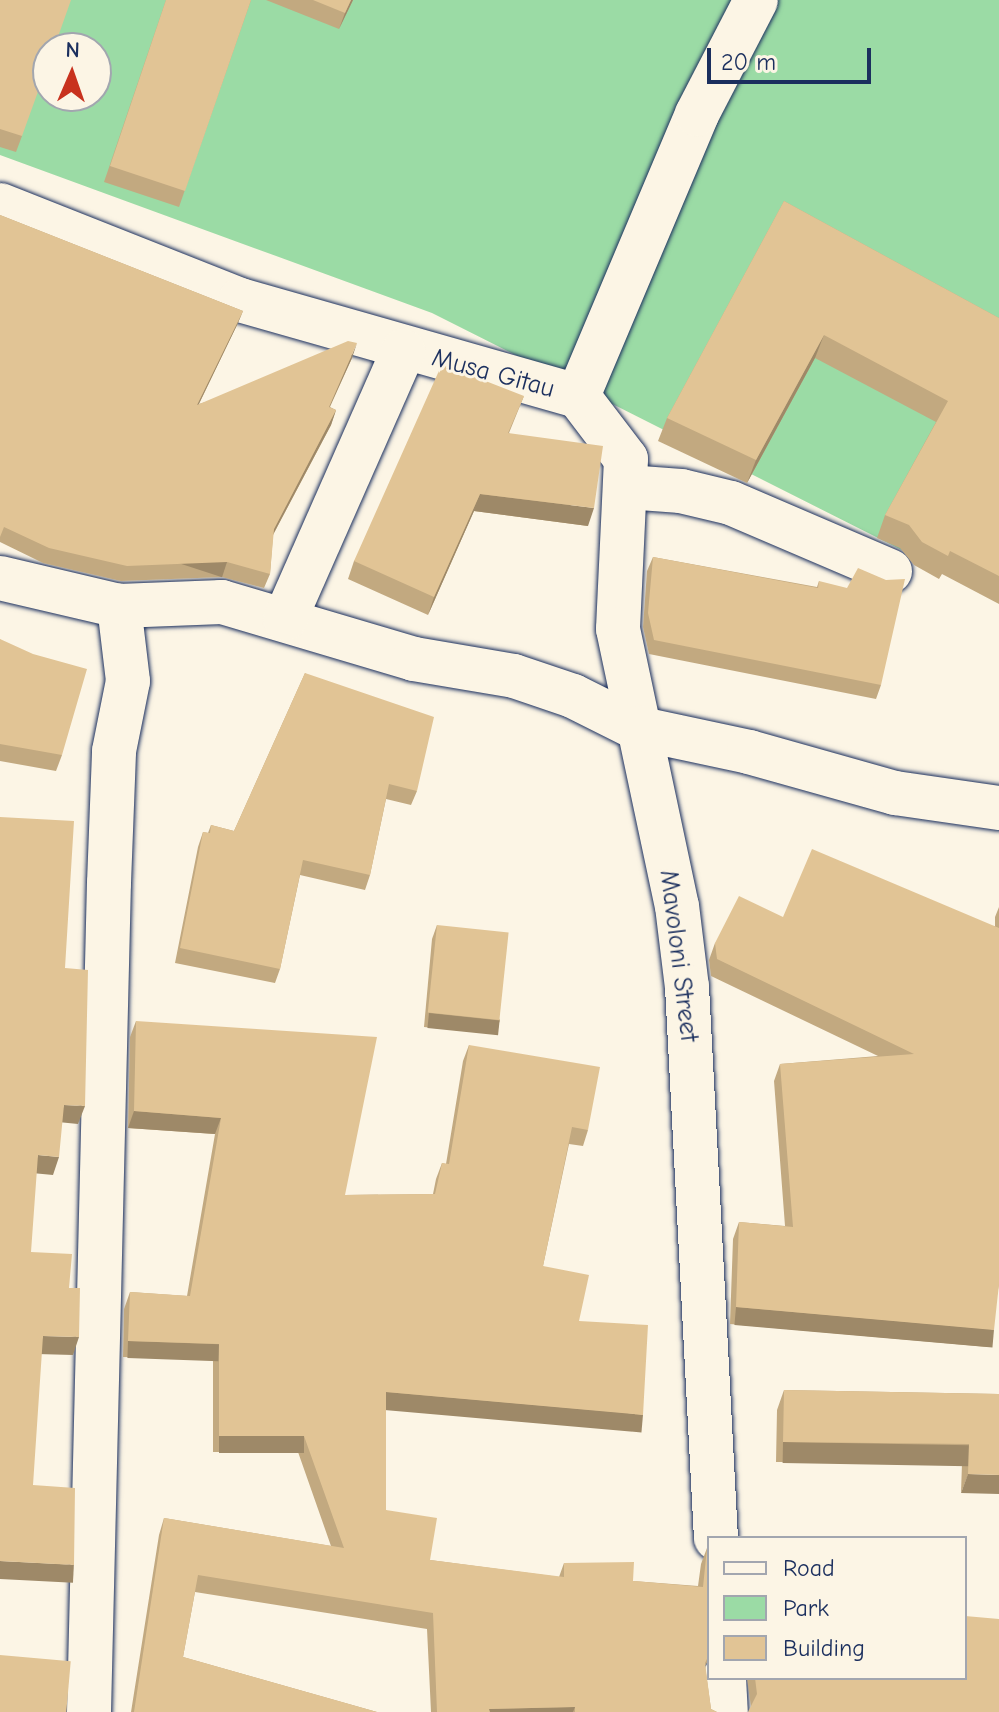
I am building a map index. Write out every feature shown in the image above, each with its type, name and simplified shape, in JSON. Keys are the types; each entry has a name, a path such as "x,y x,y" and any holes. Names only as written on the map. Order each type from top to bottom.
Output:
{"street":[{"name":"Musa Gitau","path":"0,205 240,300 403,351 578,396 697,114 756,0"},
{"path":"285,619 403,351"},
{"name":"Mavoloni Street","path":"578,396 626,459 627,487 617,568 618,629 677,906 687,987 716,1536"},
{"path":"627,487 681,491 731,503 890,571"},
{"path":"0,578 119,606 222,602 414,659 514,676 573,696 637,728 895,793 999,808"},
{"path":"89,1712 109,883 114,751 128,681 119,606"},
{"path":"724,1680 726,1712"}],"green space":[{"path":"0,0 999,0 999,599 432,313 0,155"}],"building":[{"path":"0,0 71,0 60,32 32,32 32,108 22,136 0,129"},
{"path":"166,0 251,0 185,191 110,166"},
{"path":"313,0 351,0 345,13"},
{"path":"784,201 999,318 999,576 950,551 948,556 922,542 909,525 885,515 948,401 824,335 756,460 667,418"},
{"path":"0,215 243,311 197,405 348,341 357,343 329,407 336,410 274,529 270,574 227,562 127,566 49,548 4,527 0,537"},
{"path":"442,364 524,396 508,433 603,446 594,508 480,494 434,597 354,561"},
{"path":"653,557 818,588 819,581 847,588 858,568 886,580 905,579 881,685 654,640 648,613"},
{"path":"0,639 33,654 87,669 62,755 0,744"},
{"path":"305,673 434,717 417,791 389,784 370,875 303,860 280,969 180,948 203,832 210,833 211,825 234,831"},
{"path":"0,817 74,821 65,968 88,970 85,1106 64,1105 59,1157 38,1155 31,1252 72,1254 69,1288 80,1288 79,1337 43,1336 33,1485 75,1488 74,1565 0,1561"},
{"path":"812,849 999,928 999,1284 994,1330 736,1307 739,1222 793,1227 780,1064 914,1054 717,959 715,943 739,896 783,917"},
{"path":"437,925 509,933 499,1020 428,1013"},
{"path":"136,1021 377,1037 345,1195 435,1194 442,1163 449,1164 469,1045 600,1067 588,1130 572,1127 543,1266 589,1275 579,1321 648,1325 643,1415 386,1392 386,1510 437,1518 430,1560 564,1577 564,1563 634,1562 633,1581 703,1587 707,1548 705,1663 711,1709 717,1712 575,1712 575,1707 437,1712 433,1613 198,1575 183,1657 377,1712 134,1712 164,1518 344,1548 304,1436 219,1436 219,1344 128,1341 130,1292 190,1296 221,1118 134,1111"},
{"path":"784,1390 999,1394 999,1475 968,1474 969,1444 783,1442"},
{"path":"967,1616 999,1619 999,1712 748,1712 757,1694 755,1680 967,1680"},
{"path":"0,1655 71,1661 66,1712 0,1712"}]}
